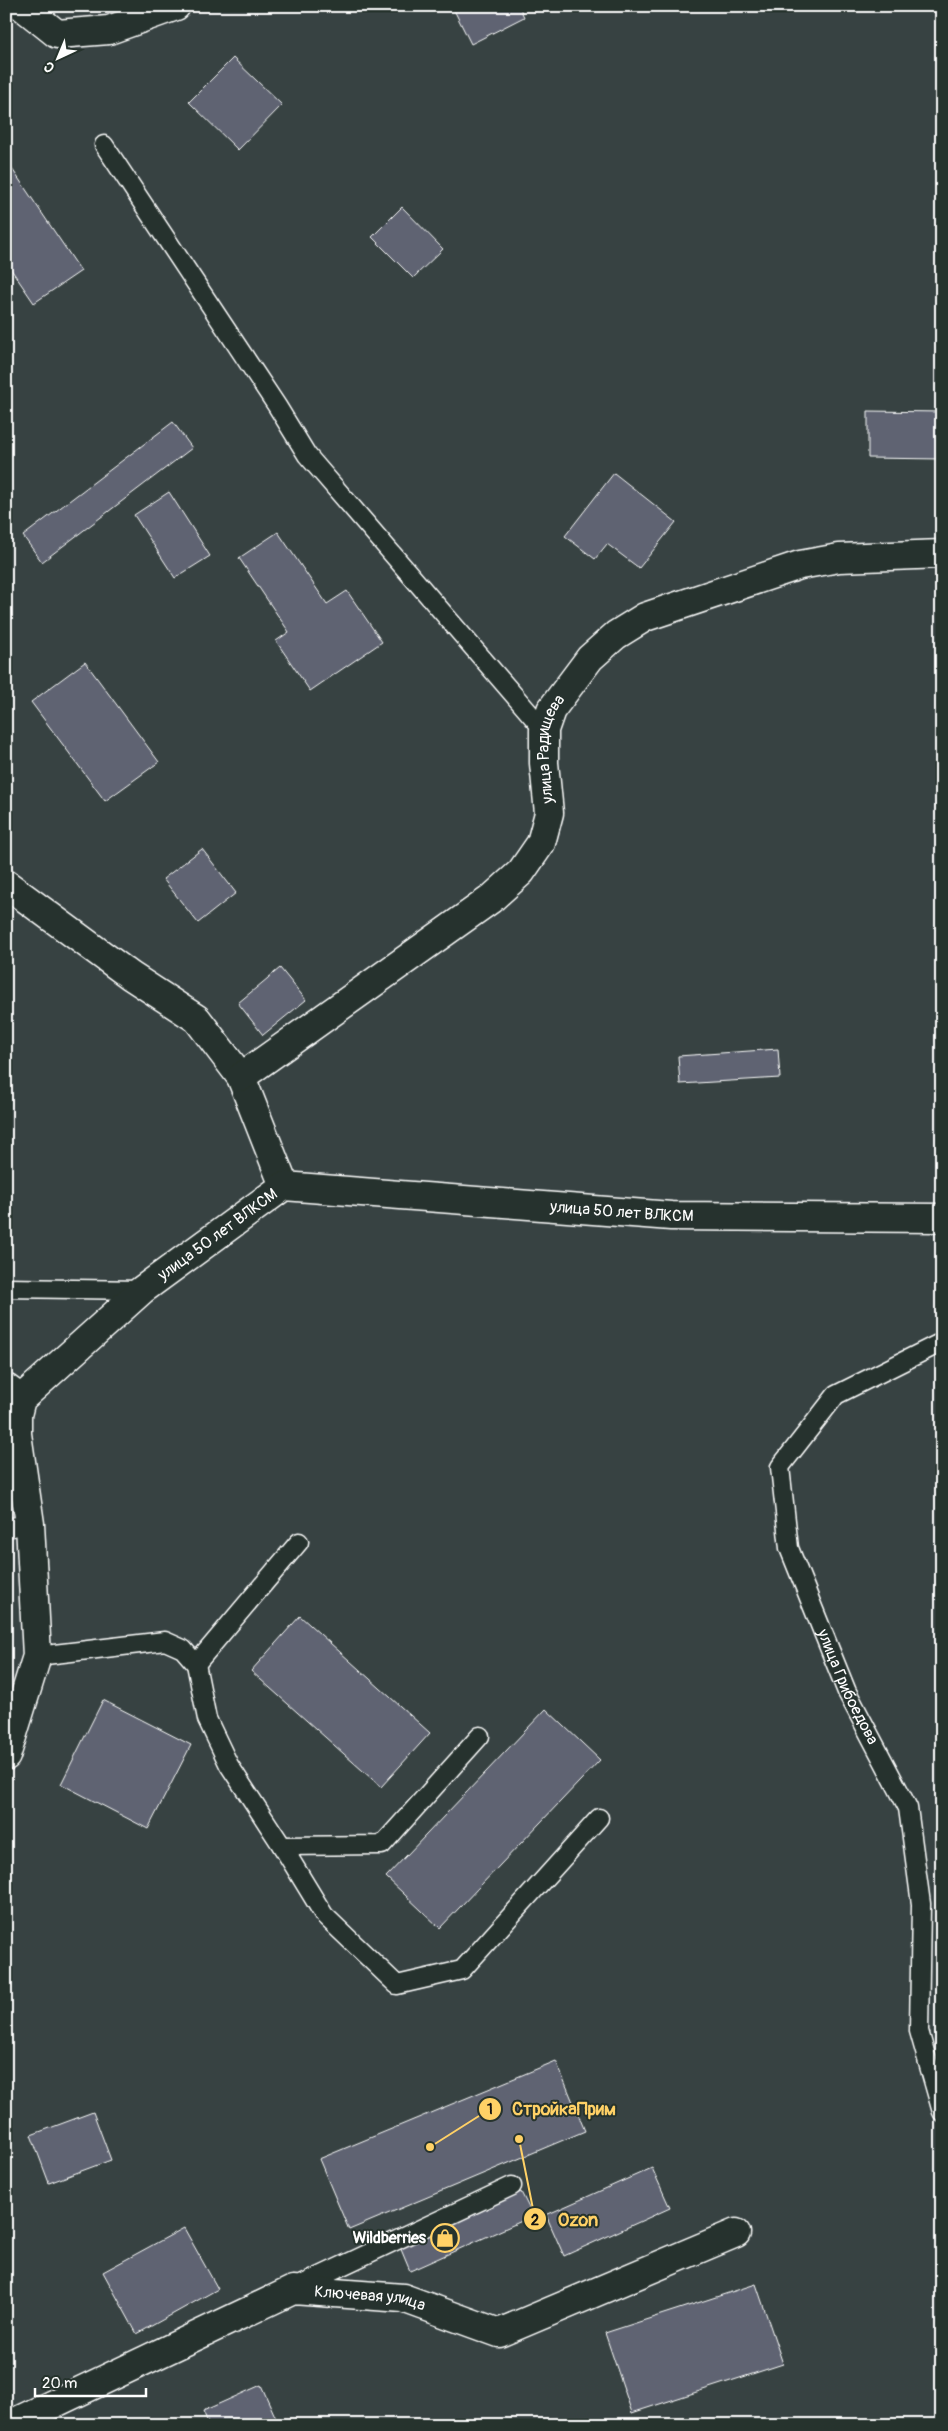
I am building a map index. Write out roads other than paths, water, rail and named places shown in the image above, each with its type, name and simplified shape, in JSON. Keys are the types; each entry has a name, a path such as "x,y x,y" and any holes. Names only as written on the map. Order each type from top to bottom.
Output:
{"street":[{"path":"22,6 57,34 109,30 176,6"},
{"name":"улица Радищева","path":"241,1077 491,899 521,872 541,843 549,813 544,763 544,730 550,710 590,658 616,635 645,617 800,565 839,558 942,554"},
{"path":"6,884 131,976 197,1019 241,1077 284,1186"},
{"name":"улица 50 лет ВЛКСМ","path":"6,1756 37,1656 18,1526 17,1434 13,1393 142,1290 284,1186 671,1216 942,1218"},
{"name":"Ключевая улица","path":"9,2425 293,2290 404,2298 499,2333 736,2233"}],"lane":[{"path":"104,145 278,406 307,455 544,730"},
{"path":"6,1288 142,1290"},
{"name":"улица Грибоедова","path":"942,1342 836,1395 780,1467 789,1548 847,1692 908,1808 921,1904 919,2031 942,2112"},
{"path":"196,1664 299,1542"},
{"path":"37,1656 165,1641 183,1649 196,1664 207,1719 229,1765 324,1915 398,1985 462,1970 599,1818"},
{"path":"282,1846 382,1845 480,1736"},
{"path":"293,2290 512,2186"}],"place":[{"name":"Ozon","path":"519,2139"},
{"name":"СтройкаПрим","path":"430,2147"},
{"name":"Wildberries","path":"445,2238"}]}
